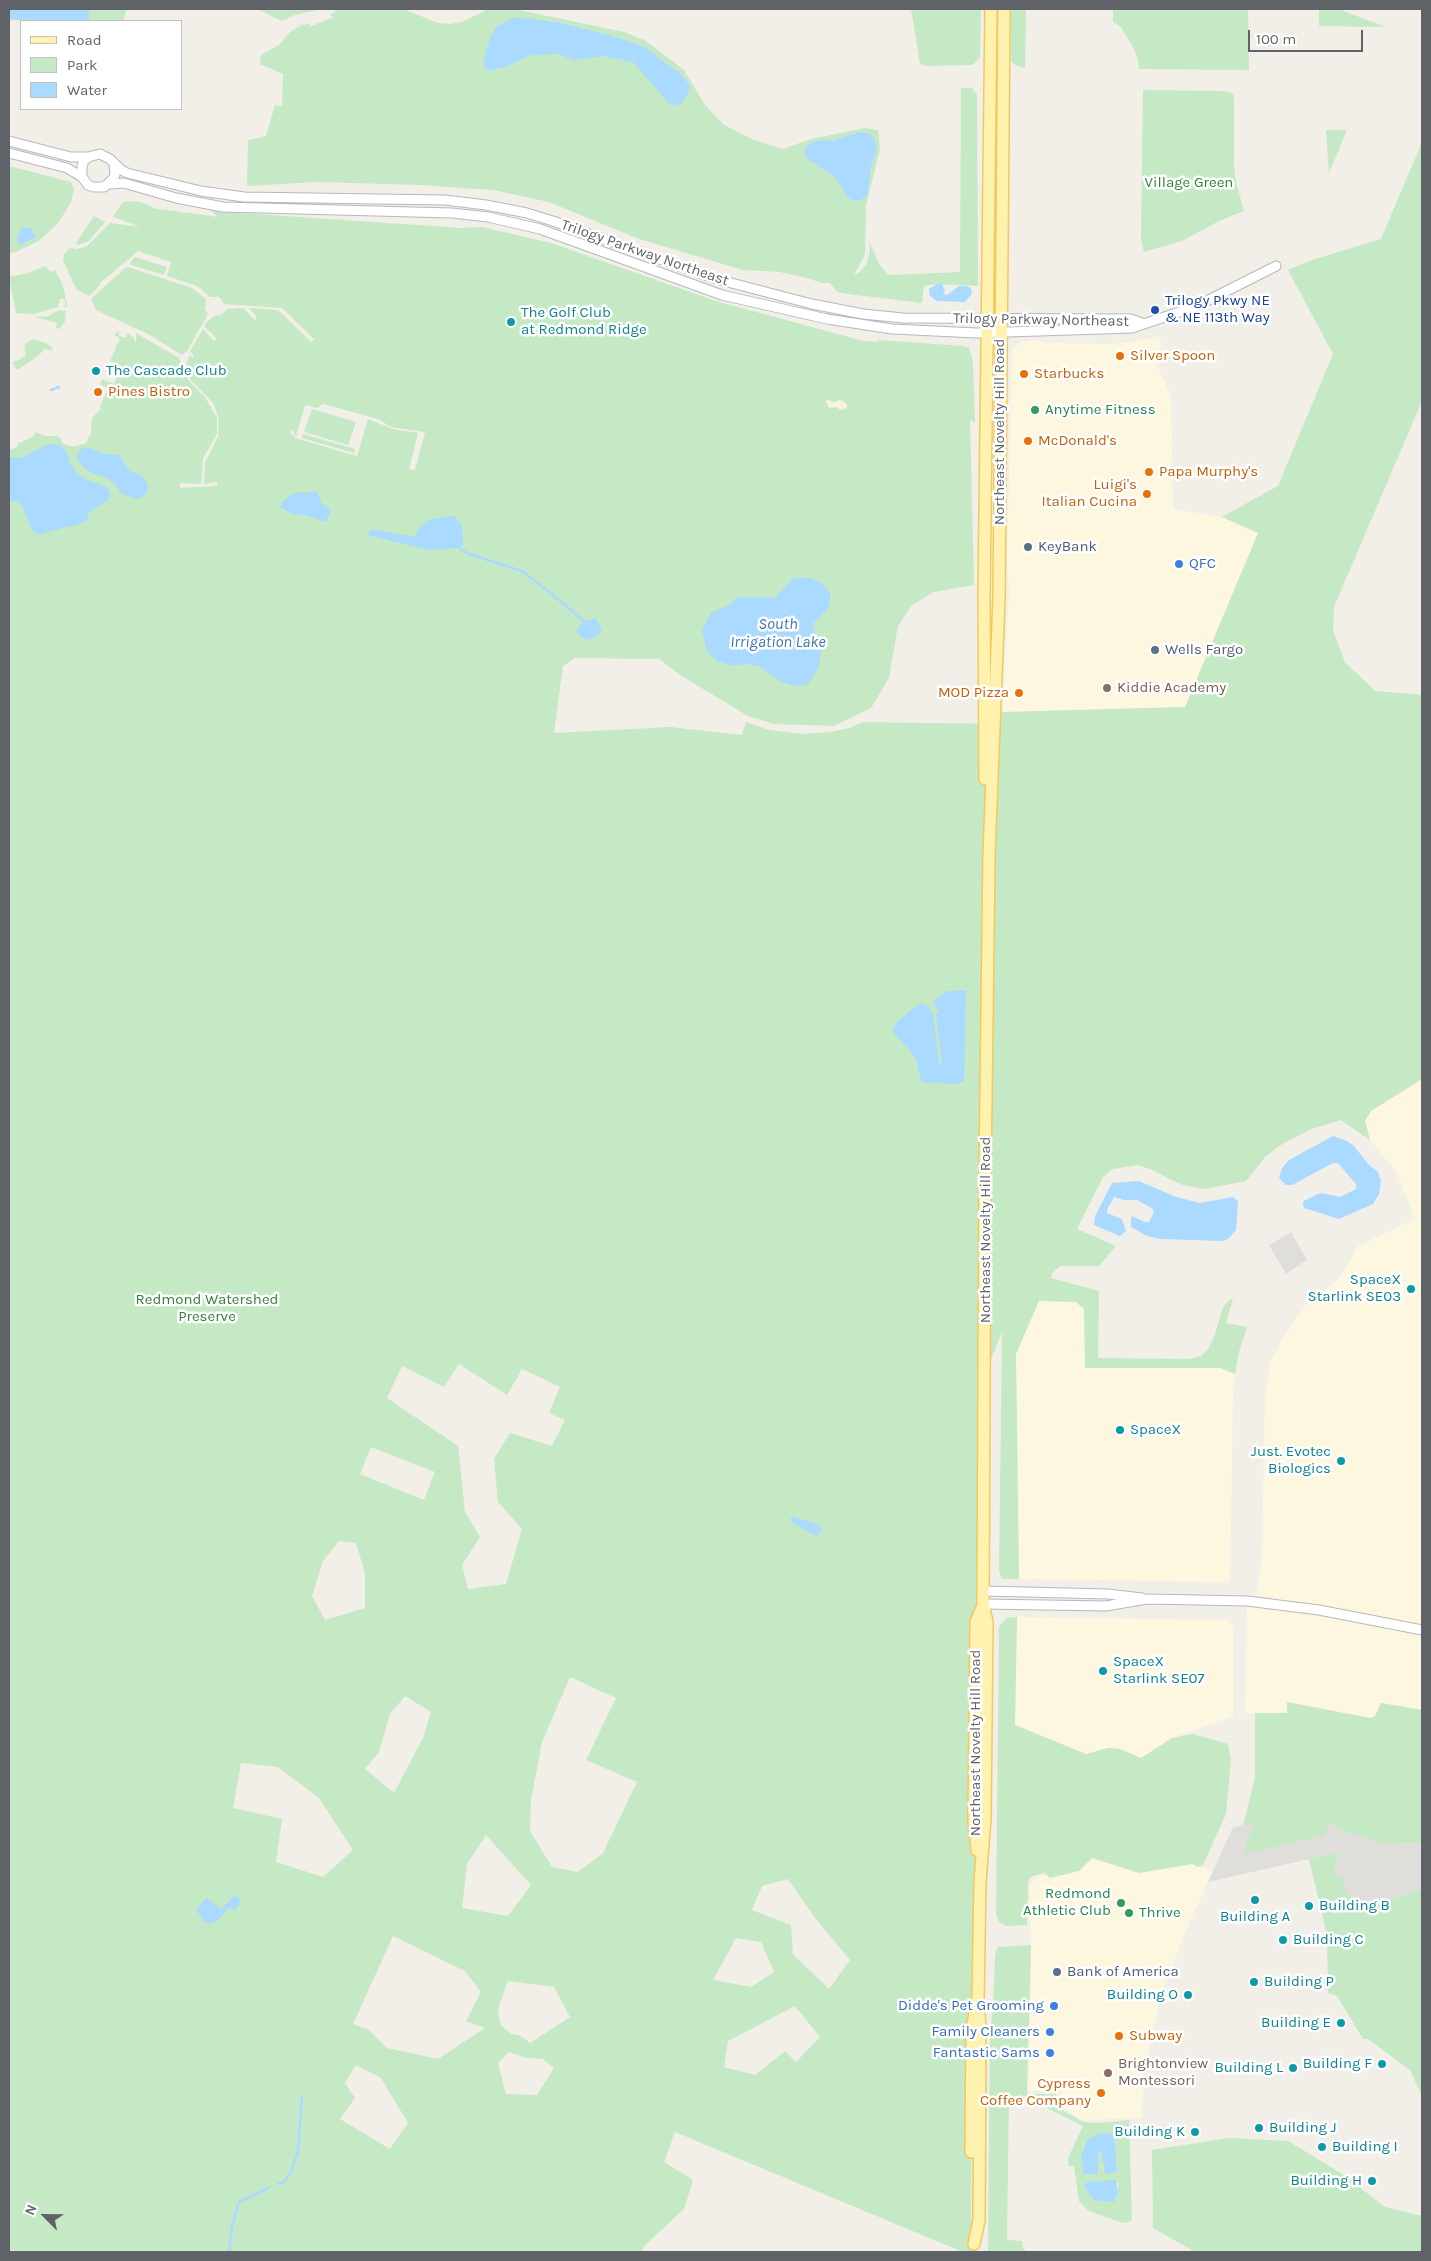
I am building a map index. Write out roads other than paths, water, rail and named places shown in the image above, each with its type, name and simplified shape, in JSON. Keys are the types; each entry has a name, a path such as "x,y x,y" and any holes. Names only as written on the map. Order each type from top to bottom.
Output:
{"main road":[{"name":"Northeast Novelty Hill Road","path":"989,856 984,694 991,9"},
{"name":"Northeast Novelty Hill Road","path":"974,2248 978,2220 980,1882 985,1818 987,1622 983,1604 983,1591 989,856 999,599 1004,9"}],"street":[{"path":"9,141 71,157 100,154 105,155 114,163 114,175 109,184 104,187 94,187 84,182 82,166 88,156"},
{"path":"9,153 67,168 82,177"},
{"name":"Trilogy Parkway Northeast","path":"114,163 127,173 201,191 244,196 445,200 527,213 716,279 836,310 903,318 1130,319 1144,324"},
{"name":"Trilogy Parkway Northeast","path":"109,184 124,183 176,198 223,207 443,212 488,217 548,232 722,295 818,317 892,329 988,332 1106,330 1132,328 1144,324"},
{"path":"1144,324 1197,306 1276,266"},
{"path":"983,1591 1108,1594 1147,1598 1256,1602 1319,1610 1422,1630"},
{"path":"983,1604 1106,1606 1147,1598"}],"water":[{"path":"9,9 89,9 89,20 9,19"},
{"path":"516,17 560,23 609,35 644,47 682,75 690,89 682,104 670,105 633,62 604,56 574,60 557,54 531,55 505,67 488,71 483,65 490,38 497,26"},
{"path":"859,132 869,133 875,140 877,150 871,166 867,196 859,201 852,200 846,195 835,177 807,159 804,150 810,143 819,140 832,141"},
{"path":"21,228 31,228 36,237 20,245 17,240"},
{"path":"937,284 942,284 945,290 943,293 947,295 959,286 971,288 972,294 965,302 937,301 930,296 929,289"},
{"path":"60,445 66,450 70,463 76,472 87,480 105,486 110,496 107,501 89,512 87,520 80,524 39,534 31,528 22,505 16,501 9,501 9,457 22,458 44,446"},
{"path":"87,447 103,454 119,455 129,470 142,476 147,483 148,489 143,497 138,499 122,494 114,483 106,477 94,474 82,466 77,459 79,450"},
{"path":"312,491 317,492 322,504 331,510 326,522 305,515 292,514 280,507 284,500 297,492 308,493"},
{"path":"449,516 456,517 462,526 463,545 459,548 430,550 366,535 372,529 415,537 419,527 429,520"},
{"name":"South Irrigation Lake","path":"794,578 810,578 821,583 831,594 829,607 813,624 821,653 818,669 808,684 796,686 781,682 759,666 747,664 732,666 717,661 707,651 702,630 711,613 731,604 737,597 775,598"},
{"path":"596,618 602,630 597,636 586,640 576,631 582,623"},
{"path":"966,990 964,1081 957,1084 921,1081 916,1060 893,1031 894,1027 898,1021 919,1004 924,1004 928,1007 933,1014 939,1063 942,1065 936,1014 939,1012 934,1003 935,999 948,991"},
{"path":"1333,1136 1347,1141 1354,1146 1369,1165 1378,1172 1381,1181 1379,1194 1373,1204 1339,1219 1304,1208 1303,1205 1304,1201 1321,1193 1340,1197 1356,1189 1356,1184 1338,1163 1333,1163 1292,1185 1286,1185 1279,1178 1282,1168 1289,1160"},
{"path":"1139,1181 1176,1197 1200,1203 1233,1197 1238,1201 1236,1230 1228,1239 1223,1241 1160,1239 1147,1236 1131,1227 1131,1219 1132,1216 1149,1222 1154,1212 1153,1209 1137,1200 1124,1200 1114,1197 1107,1213 1122,1219 1126,1231 1120,1236 1094,1225 1095,1216 1112,1183"},
{"path":"792,1516 820,1525 822,1529 816,1536 790,1521"},
{"path":"235,1895 241,1900 235,1911 229,1907 219,1919 211,1924 205,1922 197,1911 198,1907 207,1898 221,1909"},
{"path":"1111,2133 1114,2136 1117,2172 1105,2174 1101,2152 1098,2153 1098,2174 1084,2174 1081,2156 1087,2140 1098,2134"},
{"path":"1116,2180 1118,2194 1114,2202 1095,2200 1091,2197 1084,2184 1089,2182"}],"waterway":[{"path":"51,390 59,387"},
{"path":"459,548 469,554 522,571 585,622"},
{"path":"278,2184 284,2182 291,2172 298,2151 302,2097"},
{"path":"229,2252 232,2226 239,2202 270,2187"}],"place":[{"name":"Trilogy Pkwy NE & NE 113th Way","path":"1155,310"},
{"name":"The Golf Club at Redmond Ridge","path":"511,322"},
{"name":"Silver Spoon","path":"1120,356"},
{"name":"The Cascade Club","path":"96,371"},
{"name":"Starbucks","path":"1024,374"},
{"name":"Pines Bistro","path":"98,392"},
{"name":"Anytime Fitness","path":"1035,410"},
{"name":"McDonald's","path":"1028,441"},
{"name":"Papa Murphy's","path":"1149,472"},
{"name":"Luigi's Italian Cucina","path":"1147,494"},
{"name":"KeyBank","path":"1028,547"},
{"name":"QFC","path":"1179,564"},
{"name":"Wells Fargo","path":"1155,650"},
{"name":"Kiddie Academy","path":"1107,688"},
{"name":"MOD Pizza","path":"1019,693"},
{"name":"SpaceX Starlink SE03","path":"1411,1289"},
{"name":"SpaceX","path":"1120,1430"},
{"name":"Just. Evotec Biologics","path":"1341,1461"},
{"name":"SpaceX Starlink SE07","path":"1103,1671"},
{"name":"Building A","path":"1255,1900"},
{"name":"Redmond Athletic Club","path":"1121,1903"},
{"name":"Building B","path":"1309,1906"},
{"name":"Thrive","path":"1129,1913"},
{"name":"Building C","path":"1283,1940"},
{"name":"Bank of America","path":"1057,1972"},
{"name":"Building P","path":"1254,1982"},
{"name":"Building O","path":"1188,1995"},
{"name":"Didde's Pet Grooming","path":"1054,2006"},
{"name":"Building E","path":"1341,2023"},
{"name":"Family Cleaners","path":"1050,2032"},
{"name":"Subway","path":"1119,2036"},
{"name":"Fantastic Sams","path":"1050,2053"},
{"name":"Building F","path":"1382,2064"},
{"name":"Building L","path":"1293,2068"},
{"name":"Brightonview Montessori","path":"1108,2073"},
{"name":"Cypress Coffee Company","path":"1101,2093"},
{"name":"Building J","path":"1259,2128"},
{"name":"Building K","path":"1195,2132"},
{"name":"Building I","path":"1322,2147"},
{"name":"Building H","path":"1372,2181"}],"park label":[{"name":"Village Green","path":"1189,183"},
{"name":"Redmond Watershed Preserve","path":"207,1308"}]}
